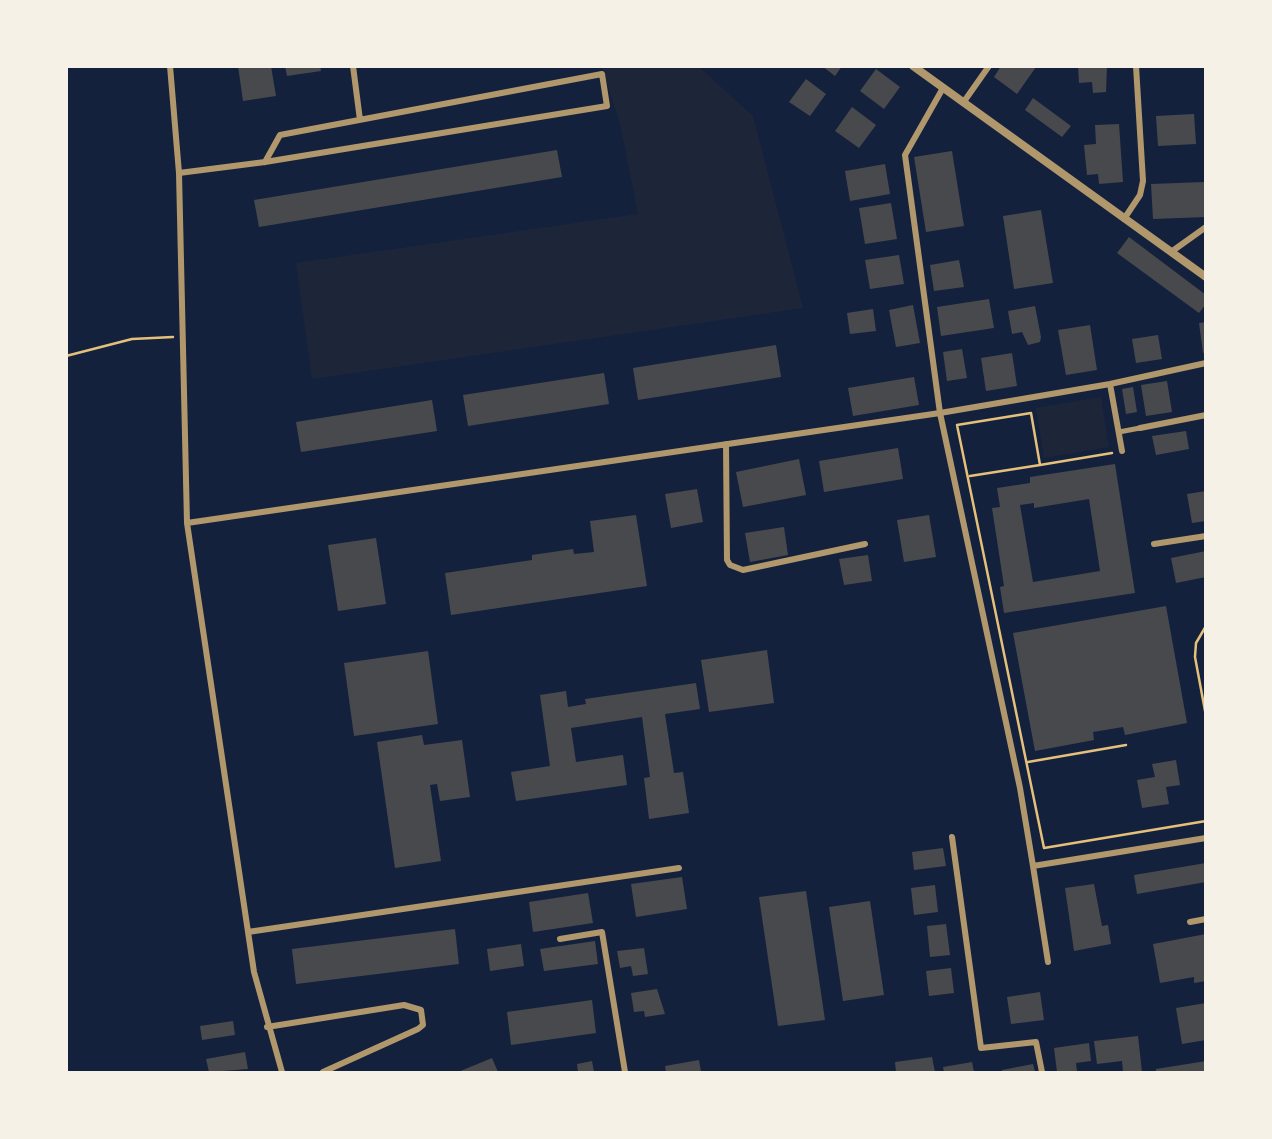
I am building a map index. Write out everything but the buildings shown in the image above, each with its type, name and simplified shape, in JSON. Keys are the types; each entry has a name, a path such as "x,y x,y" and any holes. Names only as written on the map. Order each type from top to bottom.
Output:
{"street":[{"path":"170,66 179,173 187,523 248,932 267,1027 282,1073"},
{"path":"353,66 360,120"},
{"path":"913,66 1206,277"},
{"path":"963,103 989,66"},
{"path":"1124,219 1140,195 1143,181 1136,66"},
{"path":"179,173 265,162 607,106 602,74 279,135 265,162"},
{"path":"943,88 905,155 940,413 1020,788 1048,962"},
{"path":"1171,252 1206,228"},
{"path":"187,523 940,413 1110,384 1206,363"},
{"path":"1110,384 1122,451"},
{"path":"1119,432 1206,415"},
{"path":"726,444 727,560 730,565 743,570 865,544"},
{"path":"1154,544 1206,536"},
{"path":"952,837 981,1048 1036,1042 1042,1073"},
{"path":"1033,866 1206,838"},
{"path":"248,932 680,868"},
{"path":"1191,922 1206,919"},
{"path":"560,939 602,932 625,1073"},
{"path":"267,1027 404,1005 421,1010 423,1025 418,1029 323,1073"}],"path":[{"path":"66,356 132,339 181,337"},
{"path":"1040,465 1031,413 957,425 1044,848 1206,821"},
{"path":"969,476 1122,451"},
{"path":"1206,625 1196,643 1195,657 1206,716"},
{"path":"1028,762 1126,745"}],"shaded area":[{"path":"602,67 699,67 753,116 803,308 312,379 296,263 638,214 620,124"},
{"path":"1101,397 1109,447 1044,458 1036,408"}]}
